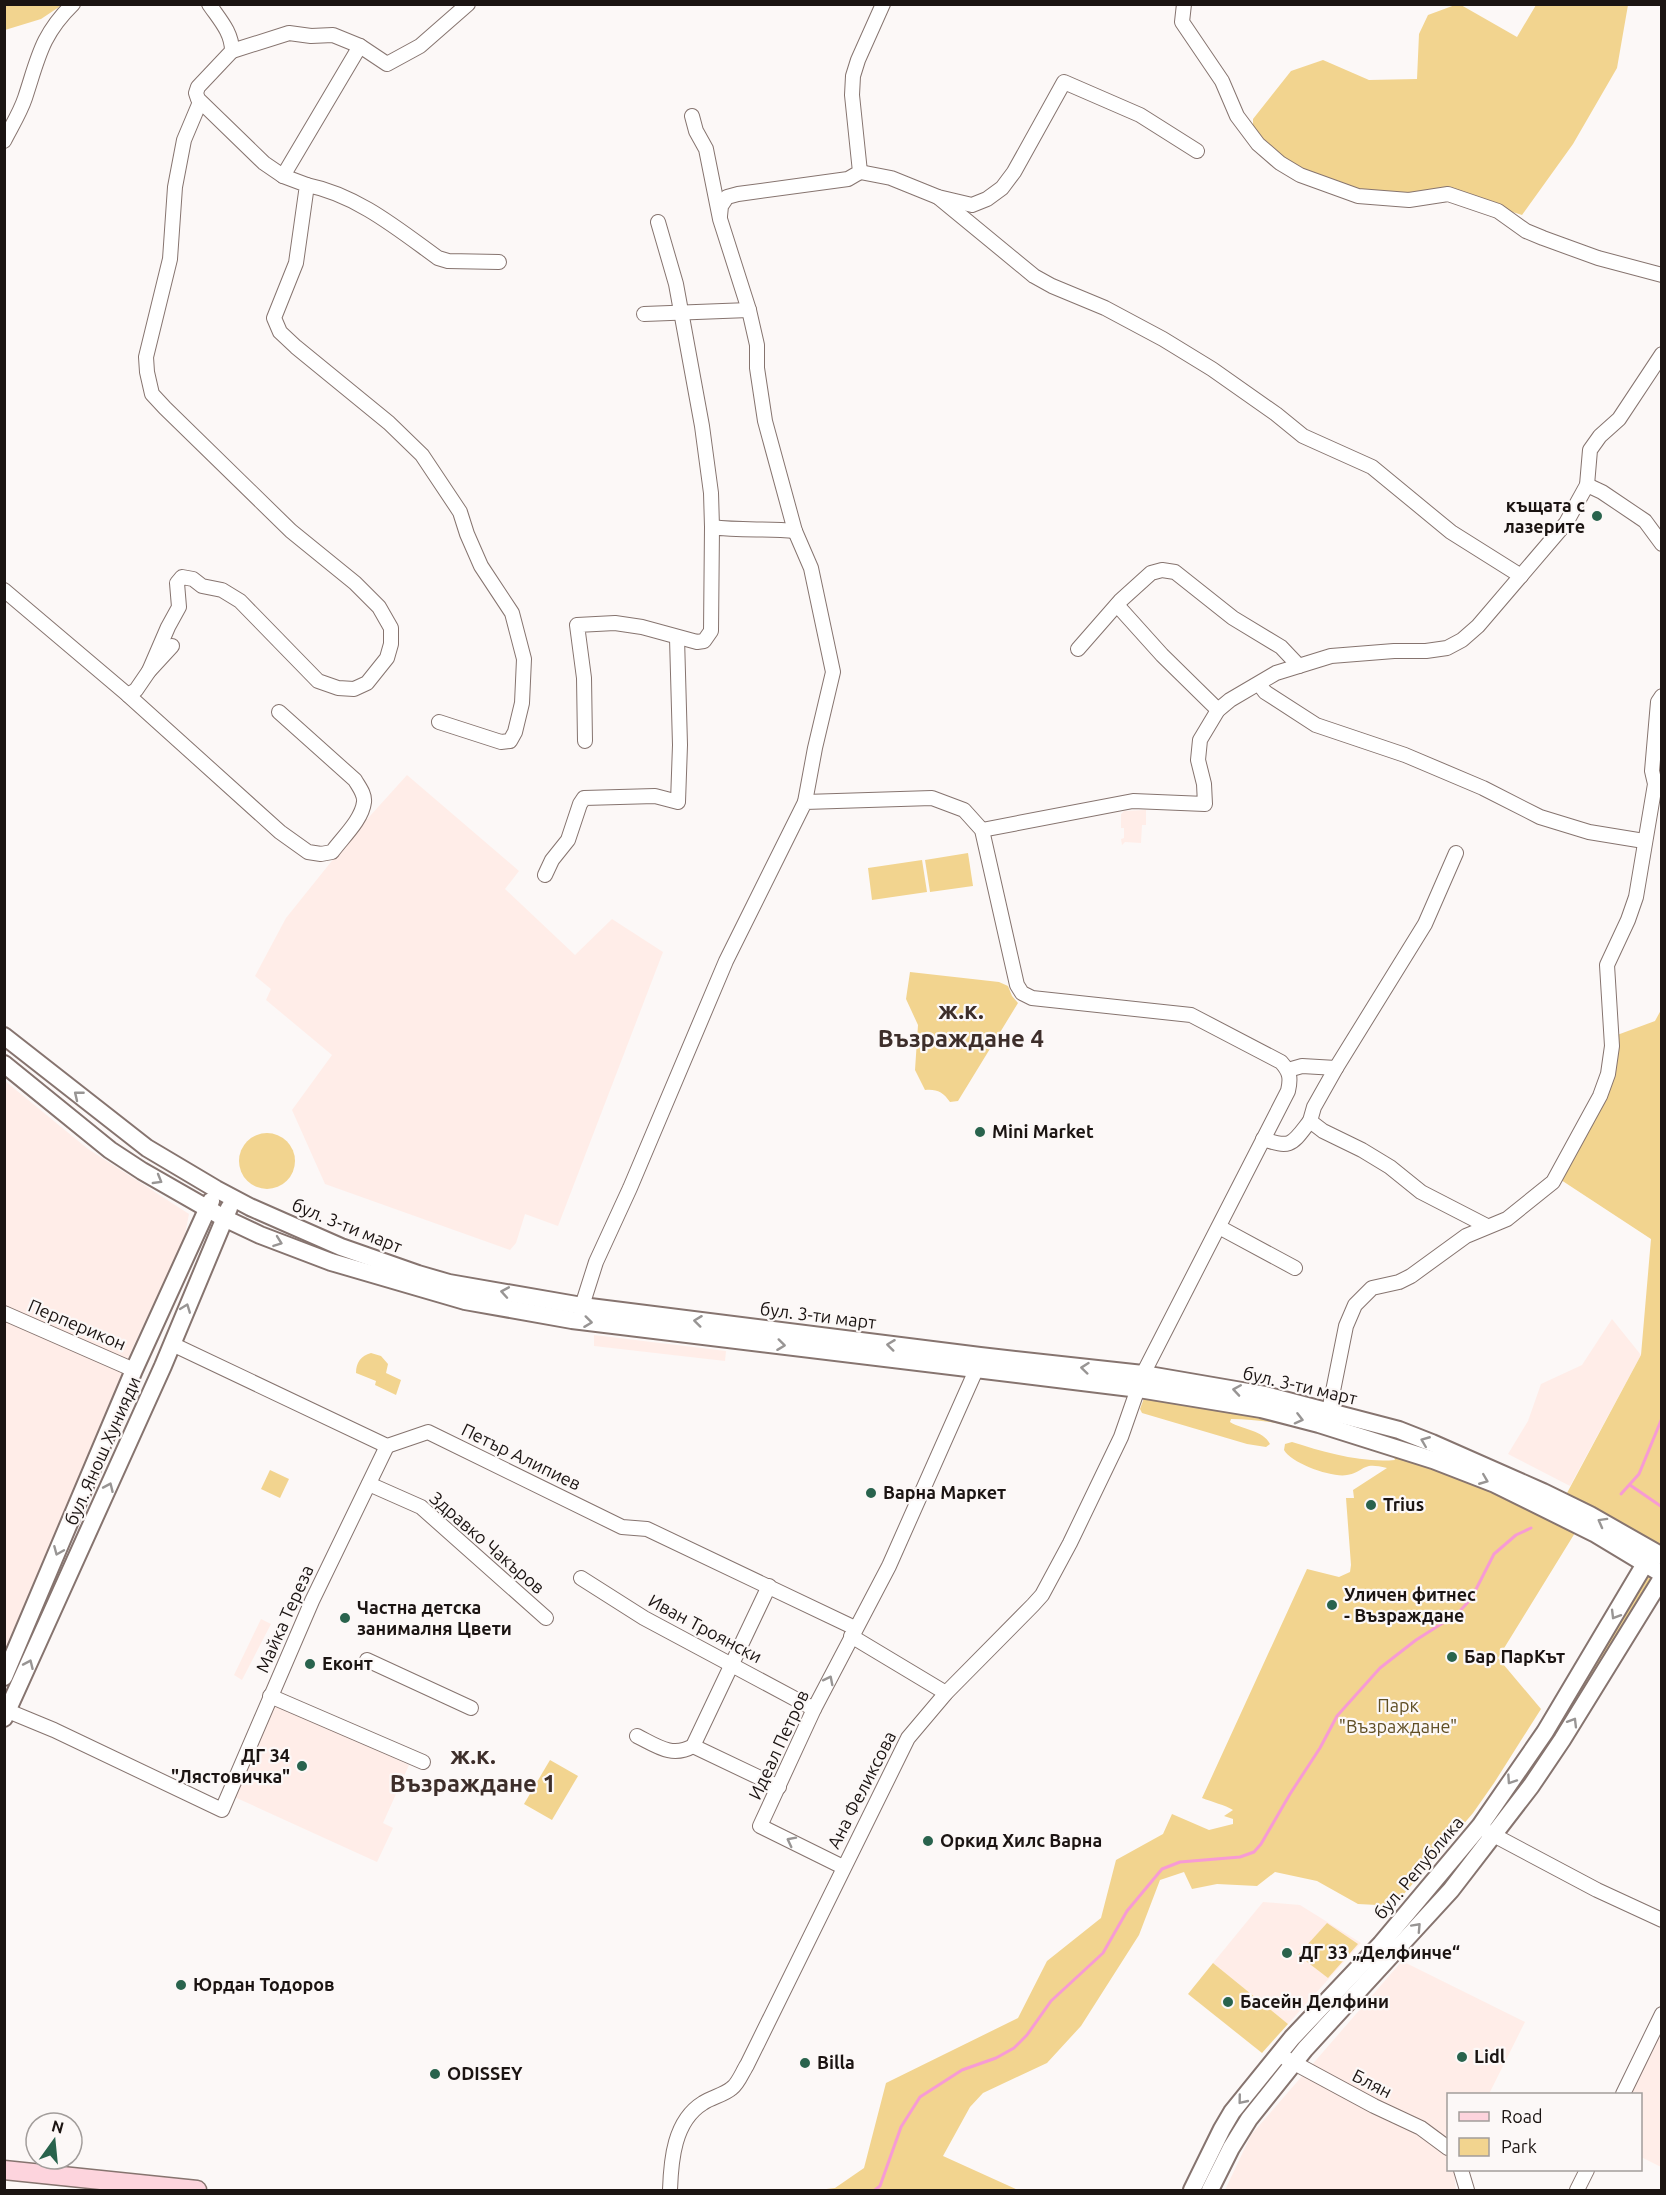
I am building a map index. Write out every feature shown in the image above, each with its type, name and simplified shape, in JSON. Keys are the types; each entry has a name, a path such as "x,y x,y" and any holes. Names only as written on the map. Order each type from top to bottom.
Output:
{"main road":[{"path":"4,2170 197,2190"}],"street":[{"path":"4,141 24,101 46,36 57,20 73,4"},
{"path":"209,4 228,30 232,41 232,51"},
{"path":"468,4 420,46 387,64 360,46 333,35 311,36 289,33 232,51 198,87 196,96 264,163 282,176 338,193 438,258 448,261 498,262"},
{"path":"861,172 852,95 853,76 883,4"},
{"path":"1184,4 1182,22 1222,81 1237,116 1258,144 1280,163 1300,175 1358,196 1409,200 1448,194 1498,211 1526,231 1543,238 1598,258 1662,275"},
{"path":"282,176 360,46"},
{"path":"720,219 721,206 727,197 848,178 861,172 891,178 938,197 972,205 987,199 1002,188 1039,130 1064,82 1140,114 1197,151"},
{"path":"149,671 179,608 177,583 182,577 193,579 202,586 222,590 240,600 318,681 338,688 354,689 367,683 387,658 391,644 391,628 379,607 356,583 291,531 193,438 152,394 146,357 170,259 175,187 184,140 200,102"},
{"path":"582,1306 596,1262 630,1188 722,970 805,802 833,672 811,568 795,531 765,420 757,368 757,345 749,310 720,219 706,149 696,131 692,116"},
{"path":"307,185 303,200 304,212 296,263 274,318 276,325 296,347 389,423 422,454 460,512 476,554 512,613 518,631 524,659 522,704 515,732 510,741 501,742 439,722"},
{"path":"938,197 1034,276 1105,308 1163,339 1239,388 1303,436 1372,467 1451,532 1521,576"},
{"path":"585,741 584,678 577,625 615,623 642,627 697,642 704,641 711,631 711,493 702,426 676,284 658,222"},
{"path":"644,314 749,310"},
{"path":"982,830 1133,801 1205,804 1204,784 1198,760 1200,740 1218,710 1230,700 1276,673 1331,656 1426,651 1447,648 1462,640 1478,626 1566,523 1587,485 1590,450 1600,436 1619,419 1662,354"},
{"path":"1587,485 1610,497 1645,521 1662,544"},
{"path":"712,527 731,530 770,528 795,531"},
{"path":"1078,650 1117,605 1151,573 1162,570 1175,572 1233,618 1281,647 1299,666"},
{"path":"4,590 128,695 294,844 308,852 321,854 332,852 358,817 364,803 363,794 355,780 279,712"},
{"path":"1117,605 1162,655 1218,710"},
{"path":"545,875 552,860 568,840 584,798 655,796 678,802 680,745 677,638"},
{"path":"128,695 136,690 149,671 172,646"},
{"path":"1259,684 1265,692 1317,725 1415,759 1484,788 1540,817 1589,832 1644,842"},
{"path":"1329,1411 1346,1326 1355,1305 1372,1288 1399,1282 1411,1276 1466,1236 1507,1219 1553,1182 1600,1096 1608,1074 1612,1046 1607,965 1636,897 1655,783 1652,771 1658,702 1662,696"},
{"path":"805,802 932,798 964,810 982,830 1006,943 1017,985 1022,993 1032,998 1191,1016 1281,1062 1288,1070 1302,1066 1336,1068"},
{"path":"1263,1139 1282,1145 1290,1144 1310,1121 1314,1107 1336,1068 1425,924 1456,853"},
{"name":"бул. 3-ти март","path":"4,1036 124,1132 216,1190 341,1247 418,1274 449,1283 582,1306 980,1356 1141,1382 1261,1409 1319,1424 1433,1460 1495,1484 1594,1533 1653,1557"},
{"name":"бул. 3-ти март","path":"4,1064 110,1150 207,1209 260,1235 331,1262 465,1301 572,1320 976,1370 1141,1382 1265,1395 1399,1430 1495,1470 1590,1515 1653,1557 1662,1576"},
{"name":"Ана Феликсова","path":"670,2190 671,2164 676,2141 684,2123 701,2104 733,2088 747,2065 908,1738 946,1693 1041,1595 1070,1543 1111,1458 1141,1382 1288,1091 1290,1080 1288,1070"},
{"path":"1310,1121 1323,1131 1390,1167 1421,1192 1487,1226"},
{"path":"110,1150 124,1132"},
{"name":"бул. Янош Хунияди","path":"5,1677 134,1370 216,1190"},
{"name":"бул. Янош Хунияди","path":"6,1714 172,1344 233,1199"},
{"path":"1219,1227 1295,1268"},
{"name":"Перперикон","path":"4,1313 134,1370"},
{"path":"172,1344 387,1446"},
{"name":"Идеал Петров","path":"843,1868 760,1826 814,1709 889,1566 976,1370"},
{"name":"Петър Алипиев","path":"387,1446 429,1432 622,1527 647,1529 769,1586 853,1632 946,1693"},
{"name":"Майка Тереза","path":"6,1714 54,1730 222,1810 312,1601 387,1446"},
{"name":"Здравко Чакъров","path":"369,1484 421,1507 546,1618"},
{"name":"бул. Република","path":"1210,2190 1231,2148 1249,2119 1294,2064 1451,1890 1653,1557"},
{"name":"бул. Република","path":"1192,2190 1232,2112 1278,2054 1486,1831 1562,1740 1662,1576"},
{"name":"Иван Троянски","path":"581,1578 644,1618 814,1709"},
{"path":"637,1736 670,1752 682,1751 693,1746 769,1586"},
{"path":"367,1660 471,1707"},
{"path":"270,1696 423,1762"},
{"path":"693,1746 779,1787"},
{"path":"1486,1831 1597,1890 1662,1920"},
{"path":"1623,2093 1662,2014"},
{"name":"Блян","path":"1278,2054 1422,2128 1447,2147"},
{"path":"1462,2171 1467,2190"},
{"path":"1577,2190 1586,2171"}],"shaded area":[{"path":"407,775 519,871 505,889 575,955 612,919 663,952 558,1226 525,1214 516,1243 510,1250 325,1184 292,1110 332,1055 266,1000 271,989 255,976 286,918 351,837"},
{"path":"1146,810 1146,825 1142,825 1141,843 1125,842 1122,845 1124,828 1121,828 1121,814 1124,811"},
{"path":"5,1081 88,1149 189,1214 184,1239 133,1347 5,1650"},
{"path":"1612,1319 1641,1355 1570,1486 1508,1454 1528,1421 1541,1384 1582,1365"},
{"path":"594,1335 726,1351 725,1361 594,1346"},
{"path":"261,1619 271,1624 242,1680 234,1675"},
{"path":"273,1702 409,1765 383,1823 393,1828 377,1862 230,1795"},
{"name":"ДГ 33 „Делфинче“","path":"1263,1902 1300,1905 1361,1943 1288,2024 1213,1963"},
{"path":"1402,1961 1525,2022 1490,2093 1447,2093 1447,2171 1454,2171 1456,2190 1225,2190 1251,2135"},
{"path":"1661,2033 1661,2167 1642,2158 1642,2093 1631,2093"}],"green space":[{"path":"5,4 62,5 41,19 5,30"},
{"path":"1461,5 1517,37 1536,5 1628,5 1617,68 1573,144 1522,215 1444,190 1385,194 1320,181 1284,162 1253,137 1253,119 1291,71 1323,60 1369,80 1417,79 1419,34 1428,15"},
{"path":"968,853 973,886 930,892 925,860"},
{"path":"922,860 927,892 872,900 868,868"},
{"path":"910,972 999,982 1008,986 1018,1003 958,1101 950,1102 939,1092 925,1090 915,1070 918,1025 906,999"},
{"path":"1661,1010 1661,1549 1567,1493 1641,1355 1651,1239 1558,1178 1606,1072 1609,1038 1655,1021"},
{"path":"267,1133 278,1135 287,1141 293,1150 295,1161 293,1172 287,1181 278,1187 267,1189 256,1187 247,1181 241,1172 239,1161 241,1150 247,1141 256,1135"},
{"path":"371,1353 381,1356 388,1364 386,1373 401,1380 396,1395 375,1385 376,1381 356,1373 360,1360"},
{"name":"Парк \"Възраждане\"","path":"1144,1398 1268,1415 1472,1479 1578,1528 1498,1658 1541,1709 1473,1813 1387,1912 1380,1910 1377,1905 1358,1904 1317,1881 1275,1872 1257,1886 1217,1884 1192,1889 1184,1872 1160,1880 1139,1935 1081,2026 1047,2063 983,2093 970,2107 943,2156 1018,2190 818,2190 835,2188 864,2168 886,2083 1018,2018 1047,1961 1101,1918 1116,1860 1163,1834 1172,1814 1209,1830 1233,1824 1233,1819 1224,1816 1233,1810 1202,1798 1307,1569 1339,1577 1350,1572 1346,1498 1354,1498 1353,1490 1387,1468 1367,1466 1353,1474 1332,1474 1312,1469 1295,1460 1284,1450 1285,1444 1292,1442 1355,1458 1395,1460 1394,1457 1375,1450 1314,1431 1272,1422 1231,1419 1230,1422 1258,1433 1270,1444 1266,1447 1247,1444 1142,1413 1140,1409"},
{"path":"270,1470 289,1479 280,1498 261,1489"},
{"path":"1641,1572 1658,1583 1535,1776 1545,1732"},
{"path":"550,1760 578,1776 552,1820 524,1804"},
{"path":"1327,1923 1358,1944 1328,1978 1298,1955"},
{"path":"1213,1963 1288,2024 1262,2053 1188,1994"}],"waterway":[{"path":"1621,1494 1639,1474 1662,1418"},
{"path":"1630,1485 1662,1507"},
{"path":"875,2190 880,2186 901,2127 920,2097 962,2070 996,2058 1014,2048 1027,2035 1051,2001 1103,1953 1127,1911 1162,1869 1180,1862 1240,1857 1254,1852 1320,1748 1337,1716 1380,1668 1416,1640 1457,1614 1471,1599 1494,1554 1516,1535 1531,1528"}],"place":[{"name":"къщата с лазерите","path":"1597,516"},
{"name":"Mini Market","path":"980,1132"},
{"name":"Варна Маркет","path":"871,1493"},
{"name":"Trius","path":"1371,1505"},
{"name":"Уличен фитнес - Възраждане","path":"1332,1605"},
{"name":"Частна детска занималня Цвети","path":"345,1618"},
{"name":"Бар ПарКът","path":"1452,1657"},
{"name":"Еконт","path":"310,1664"},
{"name":"ДГ 34 \"Лястовичка\"","path":"302,1766"},
{"name":"Оркид Хилс Варна","path":"928,1841"},
{"name":"ДГ 33 „Делфинче“","path":"1287,1953"},
{"name":"Юрдан Тодоров","path":"181,1985"},
{"name":"Басейн Делфини","path":"1228,2002"},
{"name":"Lidl","path":"1462,2057"},
{"name":"Billa","path":"805,2063"},
{"name":"ODISSEY","path":"435,2074"}],"district":[{"name":"ж.к. Възраждане 4","path":"961,1025"},
{"name":"ж.к. Възраждане 1","path":"473,1770"}]}
